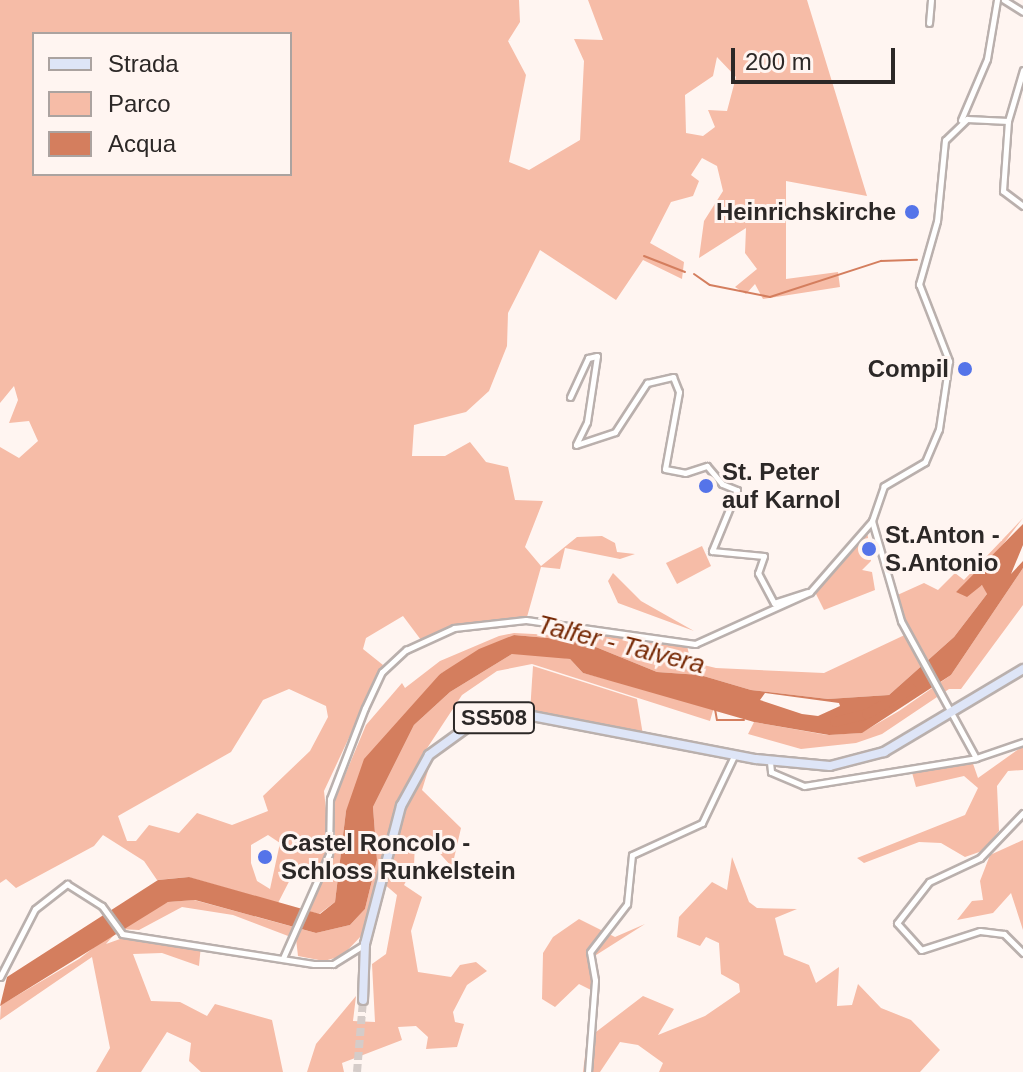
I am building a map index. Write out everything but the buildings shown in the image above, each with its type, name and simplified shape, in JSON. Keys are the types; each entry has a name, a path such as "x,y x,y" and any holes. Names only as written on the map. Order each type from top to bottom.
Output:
{"main road":[{"path":"735,755 770,762 830,766 861,760 1023,669"},
{"name":"SS508","path":"363,1000 364,969 360,956 413,779 436,747 469,726 532,716 735,755"}],"street":[{"path":"929,23 931,0"},
{"path":"283,958 332,844 330,799 382,672 406,650 454,628 526,620 684,646 810,592 872,521 884,486 905,475 932,450 948,375 947,350 919,284 937,221 945,140 971,105 995,30 997,0"},
{"path":"1004,0 1023,12"},
{"path":"1023,70 1008,121 1003,191 1023,206"},
{"path":"971,105 976,117"},
{"path":"961,121 976,117 1008,121"},
{"path":"570,397 588,358 597,356 587,422 576,445 615,432 647,383 668,375 679,385 665,469 685,473 707,466 716,480 737,490 712,551 764,556 758,573 774,603 810,592"},
{"path":"872,521 891,598 953,706 976,758"},
{"path":"770,762 771,772 786,780 818,785 995,757 1023,742"},
{"path":"588,1072 595,980 590,952 627,904 632,855 669,833 702,823 735,755"},
{"path":"1023,813 980,858 929,882 897,923 921,950 980,931 1004,934 1023,953"},
{"path":"0,977 35,909 59,888 77,886 107,910 122,933 314,964 360,956"}],"green space":[{"path":"0,0 519,0 520,22 508,41 526,75 509,162 529,170 580,140 584,61 574,39 603,40 588,0 807,0 867,196 786,181 786,279 838,272 840,287 763,299 755,284 746,294 735,287 757,269 745,253 746,228 699,258 704,221 723,191 717,166 702,158 691,175 699,181 693,196 671,202 650,243 684,262 682,279 643,260 616,300 540,250 508,313 507,346 489,391 466,412 414,425 412,456 445,456 470,442 486,462 508,467 515,500 543,501 525,547 541,566 577,537 602,536 615,543 617,552 635,554 620,559 565,548 560,569 541,567 527,617 454,627 421,640 403,616 366,638 363,649 383,665 324,791 330,846 320,871 297,866 278,903 188,877 157,880 144,861 103,835 94,846 16,888 6,879 0,883 0,447 19,458 38,441 29,421 9,423 18,400 14,386 0,403","holes":["717,57 736,77 727,111 708,110 715,127 703,136 686,133 685,95 713,76","289,689 326,706 328,717 310,751 263,796 268,811 232,825 197,813 179,833 149,825 136,841 127,841 118,816 231,752 263,700","268,835 280,843 270,889 257,881 251,863 251,845"]},
{"path":"1023,518 986,567 956,592 983,585 987,594 954,637 889,695 828,699 751,690 700,675 657,672 581,641 514,635 440,674 346,811 335,902 319,914 309,911 336,845 332,806 366,725 402,683 405,688 440,661 499,636 514,633 553,635 562,626 687,646 691,662 716,668 824,673 911,632 893,597 924,583 938,590 955,573 964,580"},
{"path":"867,530 871,561 862,570 872,572 875,590 824,610 814,590"},
{"path":"702,546 711,566 677,584 666,563"},
{"path":"1023,568 1023,605 961,689 949,689 882,734 856,743 801,749 748,734 754,722 827,735 861,733 899,711 951,675"},
{"path":"613,573 641,601 694,631 618,603 608,581"},
{"path":"539,653 570,659 583,673 714,707 710,721 532,664 497,671 462,695 418,762 432,758 422,790 461,828 452,867 433,846 415,842 414,866 404,885 422,897 411,931 418,972 451,977 460,965 476,962 487,971 467,985 453,1012 455,1022 464,1024 457,1047 426,1049 428,1037 416,1026 398,1027 402,1040 342,1063 344,1072 307,1072 316,1044 356,996 353,1021 375,1022 372,964 386,954 397,895 383,883 400,822 363,934 342,956 324,961 298,956 296,939 233,915 182,907 139,930 119,929 106,944 134,934 201,945 199,966 162,953 133,954 151,1001 180,1002 207,1016 215,1004 272,1020 283,1072 201,1072 189,1061 191,1043 167,1032 141,1072 96,1072 110,1048 92,957 0,1020 1,1005 79,959 119,928 140,915 168,902 194,900 316,933 350,925 365,909 377,860 373,807 414,725 450,692 512,654"},
{"path":"533,666 637,699 643,735 530,712"},
{"path":"1023,746 1023,770 1008,771 997,786 999,831 982,851 965,857 941,843 919,842 864,863 857,858 965,815 978,788 964,776 916,787 911,769 970,755 978,778"},
{"path":"1023,840 1023,930 1011,893 993,913 957,920 972,901 983,900 980,881 990,855"},
{"path":"732,857 749,902 757,908 797,909 775,918 784,955 809,965 816,983 839,967 837,1006 852,1005 858,984 881,1008 911,1020 940,1050 920,1072 659,1072 663,1063 638,1045 620,1042 600,1072 583,1072 593,991 579,984 555,1007 542,999 543,953 553,937 579,919 615,937 645,924 593,957 596,1032 643,996 674,1009 658,1035 705,1016 740,992 739,984 721,974 719,943 706,937 700,946 677,937 679,917 712,882 727,890"}],"water":[{"path":"1023,524 1023,545 1011,574 1023,561 1023,568 951,675 862,733 829,735 754,722 583,673 570,659 512,654 450,692 414,725 373,807 377,860 365,909 350,925 316,933 195,900 168,902 0,1006 7,977 158,880 189,877 320,914 335,902 346,811 364,759 440,674 479,649 514,635 581,641 657,672 700,675 751,690 828,699 889,695 954,637 987,594 982,585 967,597 956,592","holes":["765,693 839,703 840,706 818,716 760,700"]}],"waterway":[{"path":"644,256 685,272"},
{"path":"694,274 710,285 770,297 881,261 917,260"},
{"path":"835,722 867,714 912,689"},
{"path":"715,709 717,720 744,720"}],"tunnel":[{"path":"357,1072 363,1000"}],"place":[{"name":"Heinrichskirche","path":"912,212"},
{"name":"Compil","path":"965,369"},
{"name":"St. Peter auf Karnol","path":"706,486"},
{"name":"St.Anton - S.Antonio","path":"869,549"},
{"name":"Castel Roncolo - Schloss Runkelstein","path":"265,857"}],"water label":[{"name":"Talfer - Talvera","path":"621,645"}]}
